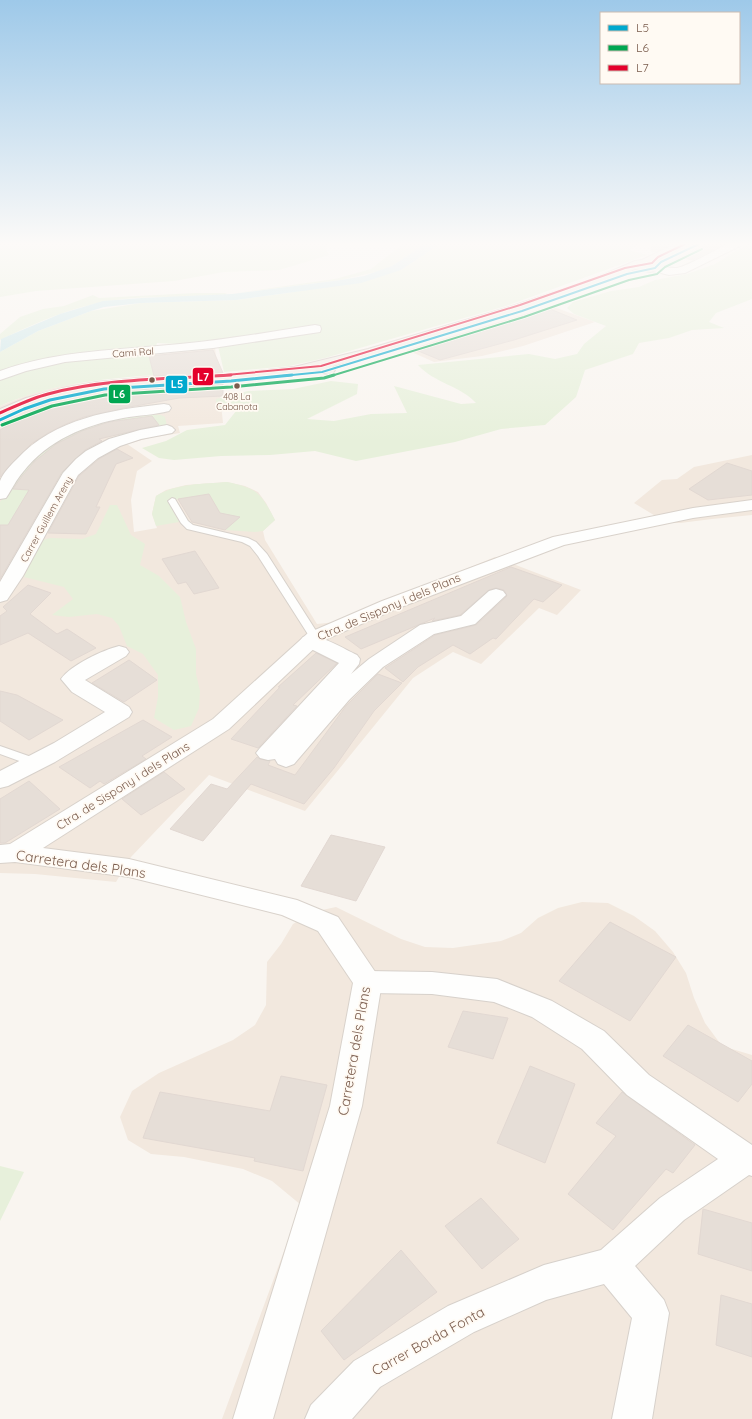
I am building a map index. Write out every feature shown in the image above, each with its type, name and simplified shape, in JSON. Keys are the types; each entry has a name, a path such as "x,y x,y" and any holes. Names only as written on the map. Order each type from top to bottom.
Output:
{"main road":[{"path":"0,420 24,409 50,400 104,389 232,381 318,369 524,310"},
{"path":"0,414 38,400 95,387 141,382 264,375 318,369"}],"street":[{"name":"Cami Ral","path":"0,376 37,365 82,355 218,344 315,330"},
{"path":"0,494 17,468 27,456 51,437 72,426 91,420 131,412 164,408"},
{"name":"Carrer Guillem Areny","path":"0,596 14,576 71,473 80,463 91,454 129,437 167,430"},
{"name":"Ctra. de Sispony i dels Plans","path":"7,854 222,724 316,637 390,605 559,540 693,513 752,505"},
{"path":"316,637 350,660 349,664 277,756 376,662 427,629 468,620 496,595"},
{"path":"316,637 376,662"},
{"path":"0,780 36,763 122,712 80,687 72,679 84,670 119,652"},
{"name":"Carretera dels Plans","path":"7,854 130,868 288,908 328,924 368,982 346,1106 253,1419"},
{"path":"368,982 432,983 497,991 542,1009 593,1040 638,1085 748,1160 672,1209 611,1265 652,1313 632,1419"},
{"name":"Carrer Borda Fonta","path":"325,1419 367,1374 461,1319 544,1283 611,1265"}],"lane":[{"path":"172,501 185,523 190,527 245,540 253,544 262,554 316,637"},
{"path":"0,750 36,763"}],"shaded area":[{"path":"537,310 563,310 595,322 523,346 482,356 434,362 407,350"},
{"path":"215,347 223,423 178,426 180,433 149,438 127,444 152,461 137,471 131,500 134,532 157,528 152,514 156,496 166,490 186,485 227,482 245,486 258,492 275,520 263,531 265,540 317,624 336,622 495,557 581,590 557,615 539,608 481,664 453,652 413,678 305,811 209,775 131,857 116,882 35,874 0,873 0,406 32,393 66,385 154,375 149,353"},
{"path":"752,455 752,515 671,523 662,520 634,503 662,480 677,479 694,467"},
{"path":"582,902 608,903 634,916 655,931 673,952 686,973 694,998 705,1023 722,1046 752,1055 752,1419 222,1419 301,1205 272,1181 243,1169 184,1157 151,1154 128,1140 120,1117 132,1091 159,1073 233,1040 255,1025 266,1005 267,962 281,944 293,924 313,912 336,907 401,939 425,947 453,948 501,941 521,933 538,918 558,908"}],"green space":[{"path":"39,310 72,310 30,326 0,340 0,334 20,317"},
{"path":"491,310 325,358 289,366 224,372 218,346 157,343 156,347 82,352 34,361 149,353 154,375 114,378 56,388 37,392 0,406 0,352 38,331 91,311"},
{"path":"570,310 723,310 716,313 709,322 724,328 692,330 669,338 639,343 633,354 585,370 576,397 545,425 501,429 455,442 356,461 315,451 174,460 159,458 142,448 166,441 187,430 225,425 236,411 216,407 216,399 248,391 293,389 331,381 358,384 357,394 307,419 334,421 371,414 407,413 394,386 461,404 476,403 463,392 432,376 418,365 529,354 555,359 577,354 584,344 606,326 574,314"},
{"path":"144,414 161,415 165,417 167,426 161,427 124,421 131,433 112,436 103,433 105,431 81,454 83,455 70,464 57,480 29,480 29,490 25,497 48,497 45,503 26,502 13,525 2,525 0,528 0,502 15,478 22,469 58,439 99,422"},
{"path":"227,482 237,484 257,493 266,504 275,520 263,531 255,532 225,530 220,513 209,494 168,501 179,522 156,526 152,514 156,496 181,486"},
{"path":"110,505 117,505 131,535 145,544 140,565 159,576 180,597 186,622 196,649 196,674 200,691 199,708 191,726 174,730 154,718 158,697 158,675 143,654 127,646 119,626 112,618 97,614 69,617 52,615 73,599 64,587 24,577 34,550 43,540 50,538 82,539 96,534"},
{"path":"0,1166 24,1172 0,1221"}],"water":[{"path":"73,310 94,310 38,331 0,352 1,339"}],"building":[{"path":"546,310 553,310 577,320 514,340 440,360 416,350"},
{"path":"213,350 223,373 154,376 149,356"},
{"path":"223,384 223,396 179,398 84,417 66,424 31,444 0,477 0,430 24,416 56,404 96,396 150,389"},
{"path":"152,416 159,425 99,439 102,441 85,450 62,472 0,579 0,525 8,525 29,490 13,489 34,462 56,444 82,431 109,422"},
{"path":"117,449 133,458 116,464 96,507 100,507 86,534 48,533 79,476 99,459"},
{"path":"727,463 752,471 752,495 708,500 689,489"},
{"path":"209,494 220,513 240,517 225,530 192,522 178,499"},
{"path":"195,551 219,588 194,594 186,582 178,584 162,559"},
{"path":"511,567 562,585 543,602 534,599 496,639 493,638 470,654 453,645 418,667 403,682 385,668 435,635 476,625 507,596 504,590 496,588 489,590 460,615 432,621 435,618 361,649 345,637"},
{"path":"28,585 51,593 30,614 57,634 67,629 96,648 71,661 28,633 0,645 0,616 7,611 3,607"},
{"path":"316,653 337,663 293,705 297,706 258,748 231,739 280,687 278,687"},
{"path":"129,660 157,680 124,702 92,683"},
{"path":"378,674 402,683 374,711 334,768 304,804 251,784 203,841 170,829 211,784 227,789 257,757 270,761 268,765 295,775 346,706"},
{"path":"0,691 17,695 63,720 29,740 0,721"},
{"path":"143,720 172,737 142,756 146,759 104,784 100,781 90,788 59,767"},
{"path":"164,772 185,789 141,815 122,799"},
{"path":"29,781 60,809 5,843 0,843 0,799"},
{"path":"331,835 385,847 356,901 301,886"},
{"path":"610,922 676,957 630,1021 559,981"},
{"path":"463,1011 508,1018 493,1059 448,1047"},
{"path":"688,1025 752,1061 752,1084 738,1102 663,1056"},
{"path":"530,1066 575,1084 545,1163 497,1143"},
{"path":"281,1076 327,1085 303,1171 254,1161 255,1158 143,1138 160,1092 270,1111"},
{"path":"622,1092 695,1145 673,1173 666,1169 613,1230 568,1194 616,1136 596,1123"},
{"path":"481,1198 519,1239 482,1269 445,1226"},
{"path":"703,1209 752,1223 752,1271 698,1254"},
{"path":"401,1250 437,1292 344,1360 321,1331"},
{"path":"721,1295 752,1304 752,1357 716,1345"}],"transit line":[{"name":"L7","path":"0,413 22,403 48,394 103,383 231,375 321,366 503,310"},
{"name":"L5","path":"0,420 24,409 50,400 104,389 231,381 322,372 524,310"},
{"name":"L6","path":"2,425 52,406 105,395 231,387 324,378 543,310"}],"place":[{"name":"408 La Cabanota","path":"237,386"}]}
